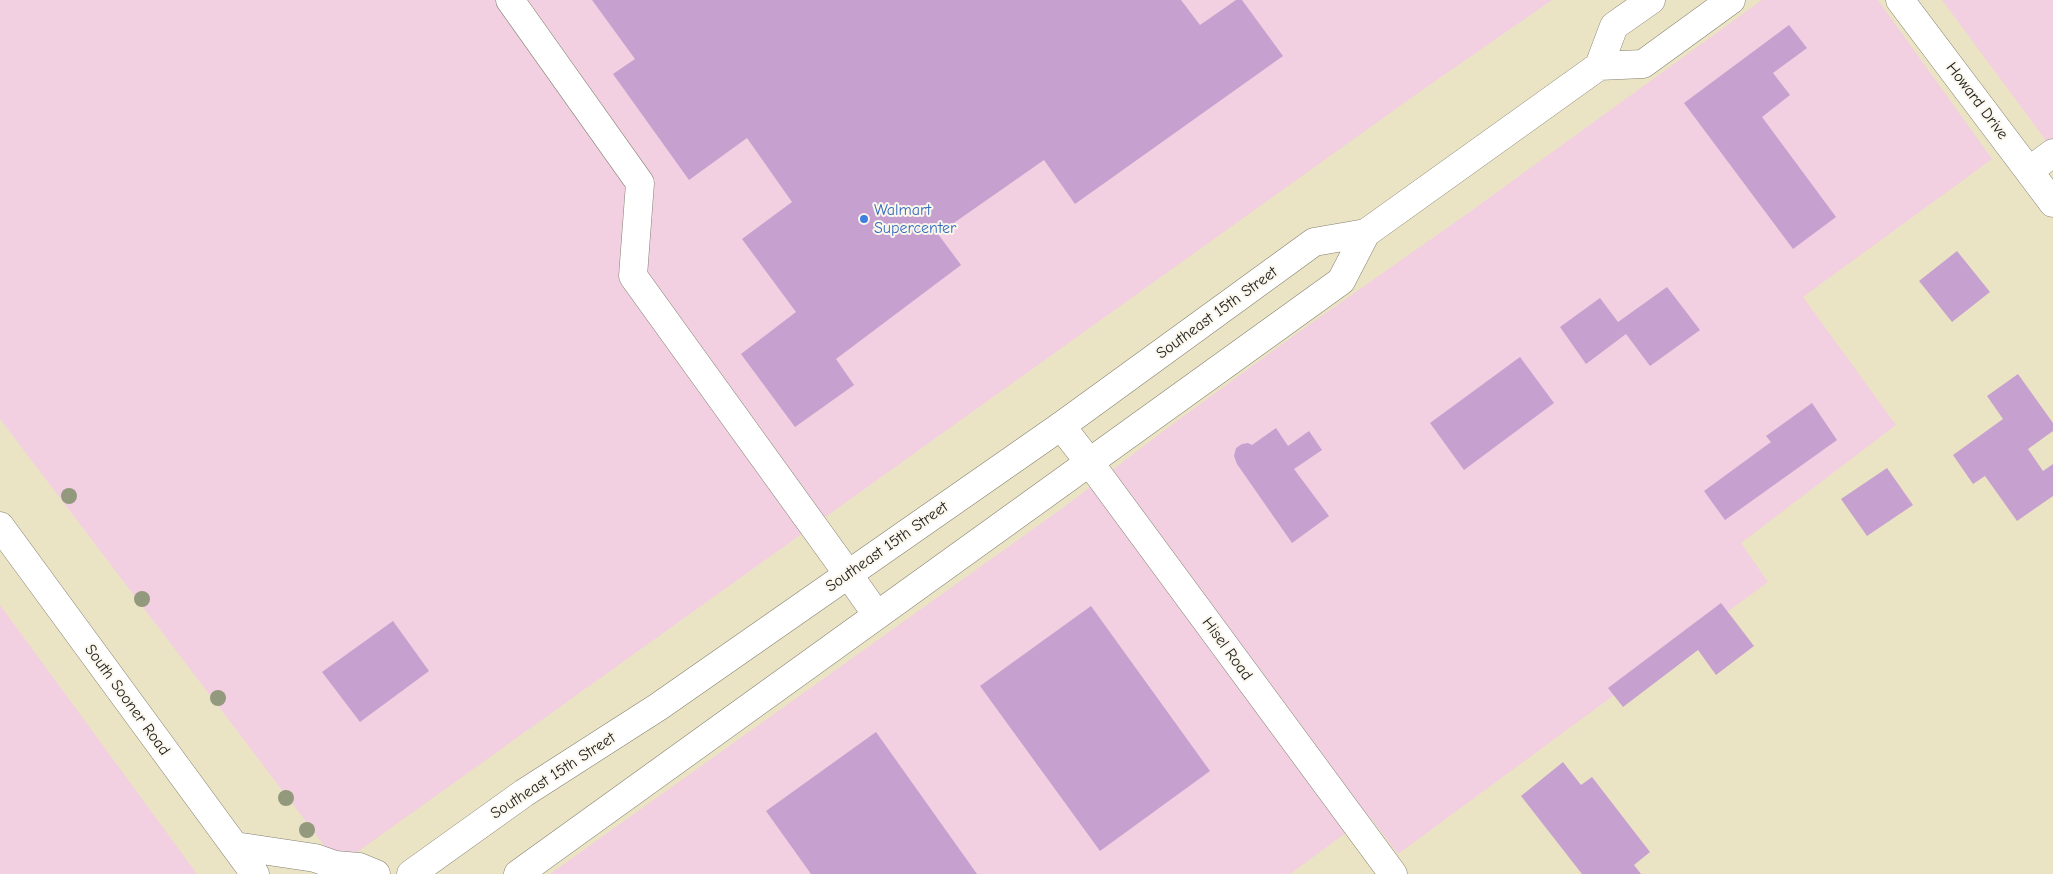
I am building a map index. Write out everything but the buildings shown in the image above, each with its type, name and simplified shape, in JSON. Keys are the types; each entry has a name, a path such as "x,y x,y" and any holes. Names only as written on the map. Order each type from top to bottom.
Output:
{"main road":[{"path":"510,0 640,183 633,276 877,615"},
{"path":"1651,0 1614,26 1599,66 1644,64 1730,0"},
{"name":"Howard Drive","path":"1900,0 2053,203"},
{"name":"Southeast 15th Street","path":"411,874 524,793 658,707 1061,426 1314,242 1366,233 1599,66"},
{"path":"2029,171 2053,153"},
{"name":"Southeast 15th Street","path":"518,874 1341,281 1366,233"},
{"name":"Hisel Road","path":"1061,426 1393,874"},
{"name":"South Sooner Road","path":"0,526 255,874"},
{"path":"235,846 315,858 335,865 359,867 376,874"}],"shaded area":[{"path":"0,0 1552,0 1418,93 339,865 0,419"},
{"path":"1762,0 1878,0 1992,159 1803,297 1896,425 1741,543 1768,582 1398,854 1369,816 1290,874 550,874 1064,507 1166,429 1296,334 1471,211"},
{"path":"1942,0 2053,0 2053,150"},
{"path":"0,605 197,874 0,874"}],"place":[{"name":"Walmart Supercenter","path":"864,219"}]}
